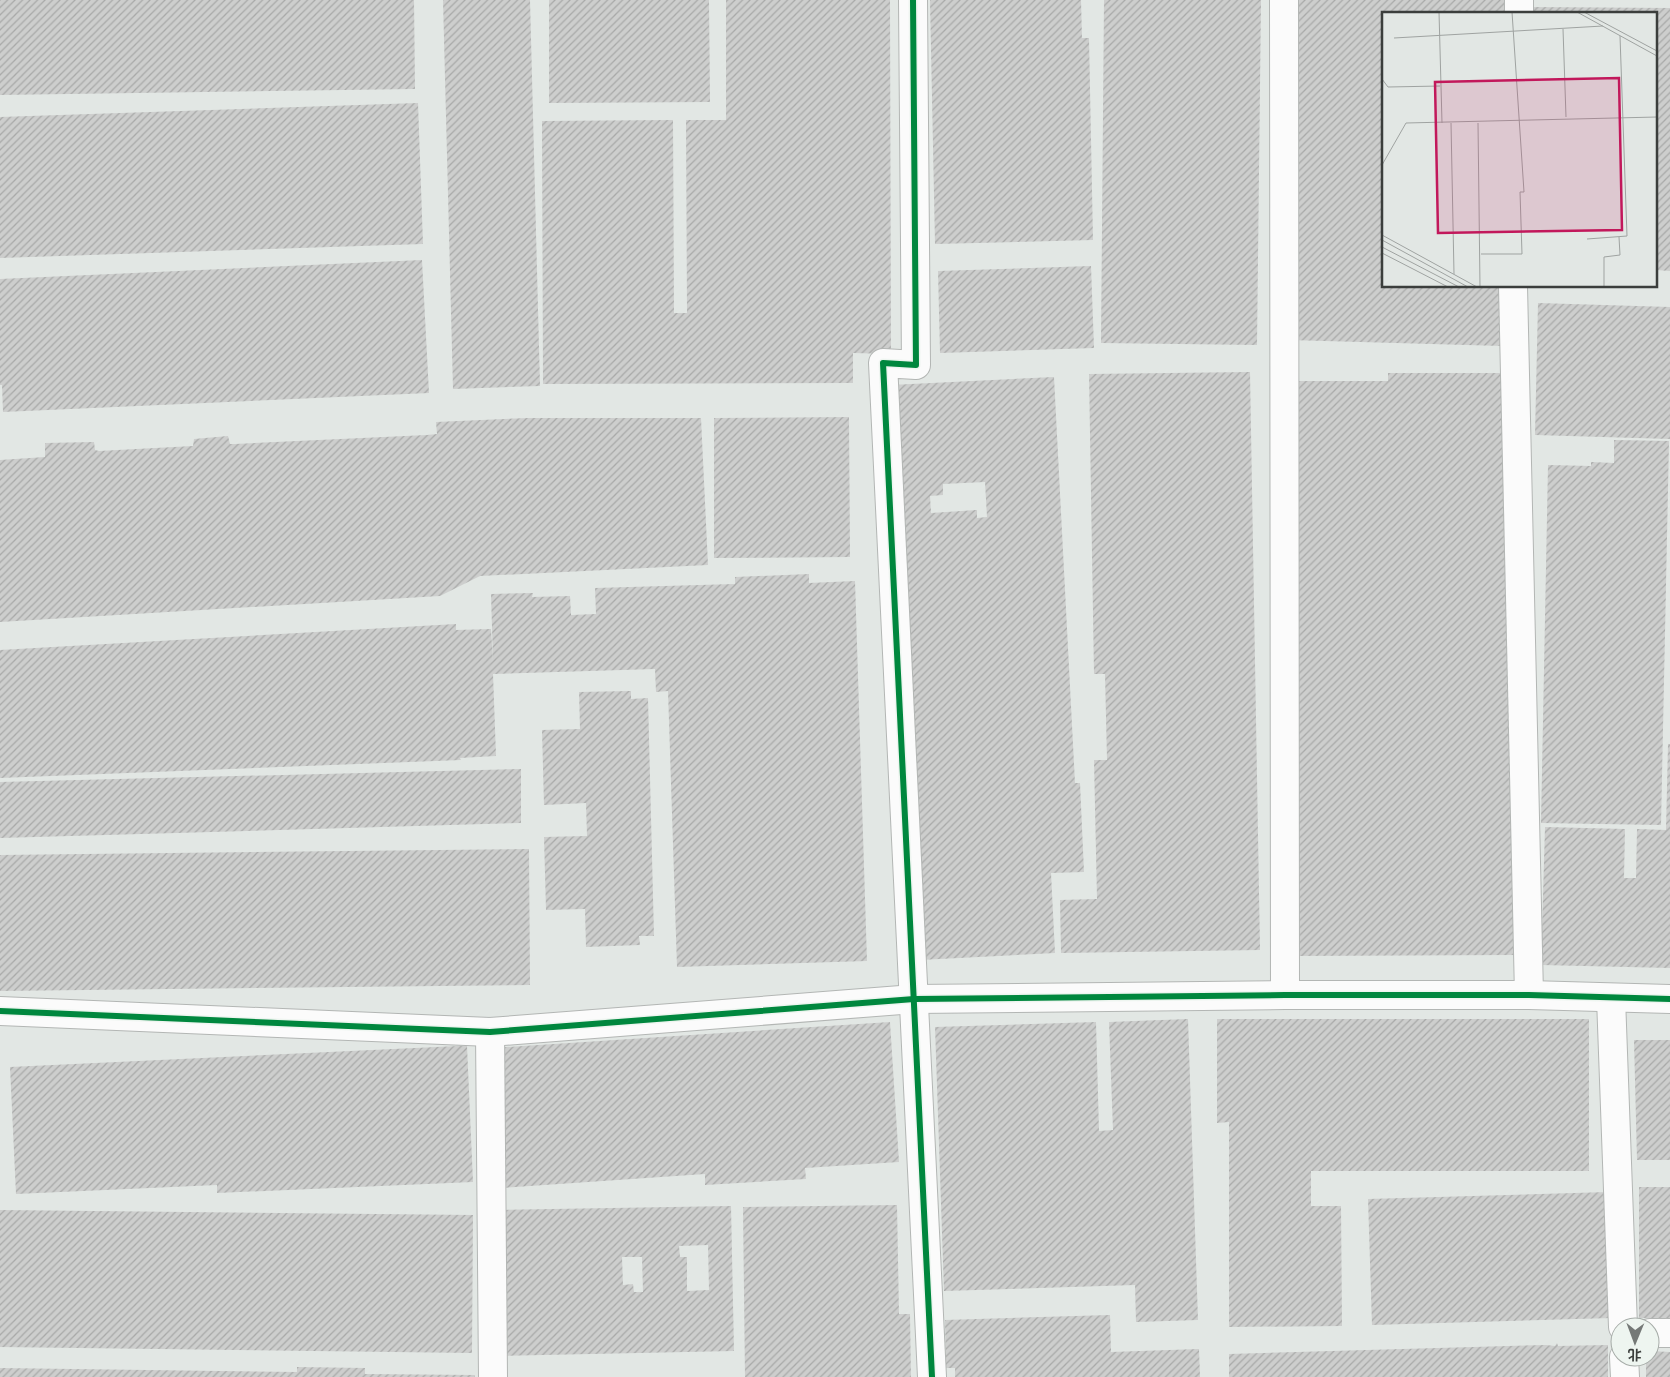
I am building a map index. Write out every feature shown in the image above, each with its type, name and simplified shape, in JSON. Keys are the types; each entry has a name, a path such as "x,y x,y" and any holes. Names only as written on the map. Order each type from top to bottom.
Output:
{"street":[{"path":"912,0 916,365 883,363 932,1377"},
{"path":"1284,0 1285,995"},
{"path":"1513,288 1529,995"},
{"path":"0,1011 490,1032 914,999 1285,995 1529,995 1670,1000"},
{"path":"1611,998 1623,1317"},
{"path":"490,1032 493,1377"}],"building":[{"path":"0,0 414,0 415,89 0,95"},
{"path":"443,0 530,0 540,386 453,389"},
{"path":"549,0 709,0 710,102 549,103"},
{"path":"726,0 890,0 891,354 853,353 853,383 543,384 542,121 673,120 674,313 687,313 686,120 726,120"},
{"path":"930,0 1081,0 1082,38 1089,38 1093,240 935,244"},
{"path":"1104,0 1261,0 1257,345 1101,343"},
{"path":"1297,0 1505,0 1504,12 1382,12 1382,288 1505,288 1502,346 1289,340"},
{"path":"1531,7 1670,8 1670,271 1658,270 1658,12 1531,12"},
{"path":"418,103 423,244 0,258 0,117"},
{"path":"422,260 429,393 3,412 2,385 0,385 0,279"},
{"path":"1091,266 1094,348 940,353 938,271"},
{"path":"1538,303 1670,307 1670,439 1535,435"},
{"path":"1250,372 1260,950 1061,953 1060,900 1097,899 1094,760 1107,760 1105,674 1094,674 1089,374"},
{"path":"1388,373 1512,373 1514,955 1295,956 1293,381 1388,381"},
{"path":"1054,377 1075,783 1080,783 1084,872 1051,873 1055,953 920,960 891,385","holes":["985,482 987,517 977,518 977,510 931,513 930,496 943,495 943,484"]},
{"path":"849,417 850,557 714,558 714,418"},
{"path":"528,418 701,418 708,565 480,576 440,596 0,622 0,460 45,457 45,443 94,442 95,450 99,451 193,446 194,439 228,436 230,444 235,444 427,435 437,434 436,422"},
{"path":"1614,440 1669,441 1661,825 1541,823 1548,465 1591,466 1591,462 1614,463"},
{"path":"809,574 809,583 855,581 867,961 677,967 668,691 656,692 655,669 493,674 496,756 460,758 461,760 0,778 0,650 456,624 456,630 491,629 493,661 491,594 533,593 532,597 570,596 571,615 596,614 595,588 735,584 735,577"},
{"path":"631,691 631,699 648,698 654,936 639,936 640,945 586,947 585,909 546,910 544,837 587,836 586,803 544,805 542,730 580,729 579,692"},
{"path":"1668,744 1670,744 1670,968 1541,965 1545,827 1625,829 1624,878 1636,878 1637,829 1666,830"},
{"path":"521,769 521,823 0,838 0,782"},
{"path":"529,849 530,985 0,991 0,855"},
{"path":"1188,1019 1198,1320 1136,1322 1135,1285 944,1291 935,1027 1096,1022 1099,1131 1113,1130 1109,1022"},
{"path":"1217,1019 1589,1019 1589,1171 1311,1171 1311,1206 1341,1206 1342,1326 1229,1327 1229,1122 1217,1123"},
{"path":"890,1022 899,1162 805,1168 806,1179 705,1185 705,1174 501,1188 491,1048"},
{"path":"1634,1040 1670,1040 1670,1160 1637,1160"},
{"path":"467,1046 473,1182 217,1193 217,1185 16,1194 10,1067"},
{"path":"1639,1187 1670,1187 1670,1318 1639,1317"},
{"path":"1608,1192 1612,1317 1372,1325 1368,1199"},
{"path":"897,1205 899,1314 910,1314 911,1377 745,1377 743,1207"},
{"path":"731,1206 734,1351 502,1356 499,1210","holes":["708,1245 709,1290 687,1291 687,1257 680,1257 679,1246","622,1257 642,1257 643,1292 634,1292 633,1284 623,1285"]},
{"path":"0,1210 473,1215 472,1353 0,1347"},
{"path":"1110,1315 1111,1352 1199,1349 1200,1377 955,1377 955,1368 946,1368 945,1320"},
{"path":"1557,1343 1558,1346 1608,1345 1608,1377 1229,1377 1229,1354 1555,1346"},
{"path":"1660,1352 1670,1352 1670,1377 1646,1377 1646,1367 1660,1367"},
{"path":"297,1367 365,1368 365,1374 475,1375 475,1377 0,1377 0,1368 297,1372"}],"cycle path":[{"path":"913,0 916,365 883,363 932,1377"},
{"path":"0,1011 490,1032 914,999 1285,995 1529,995 1670,999"}]}
